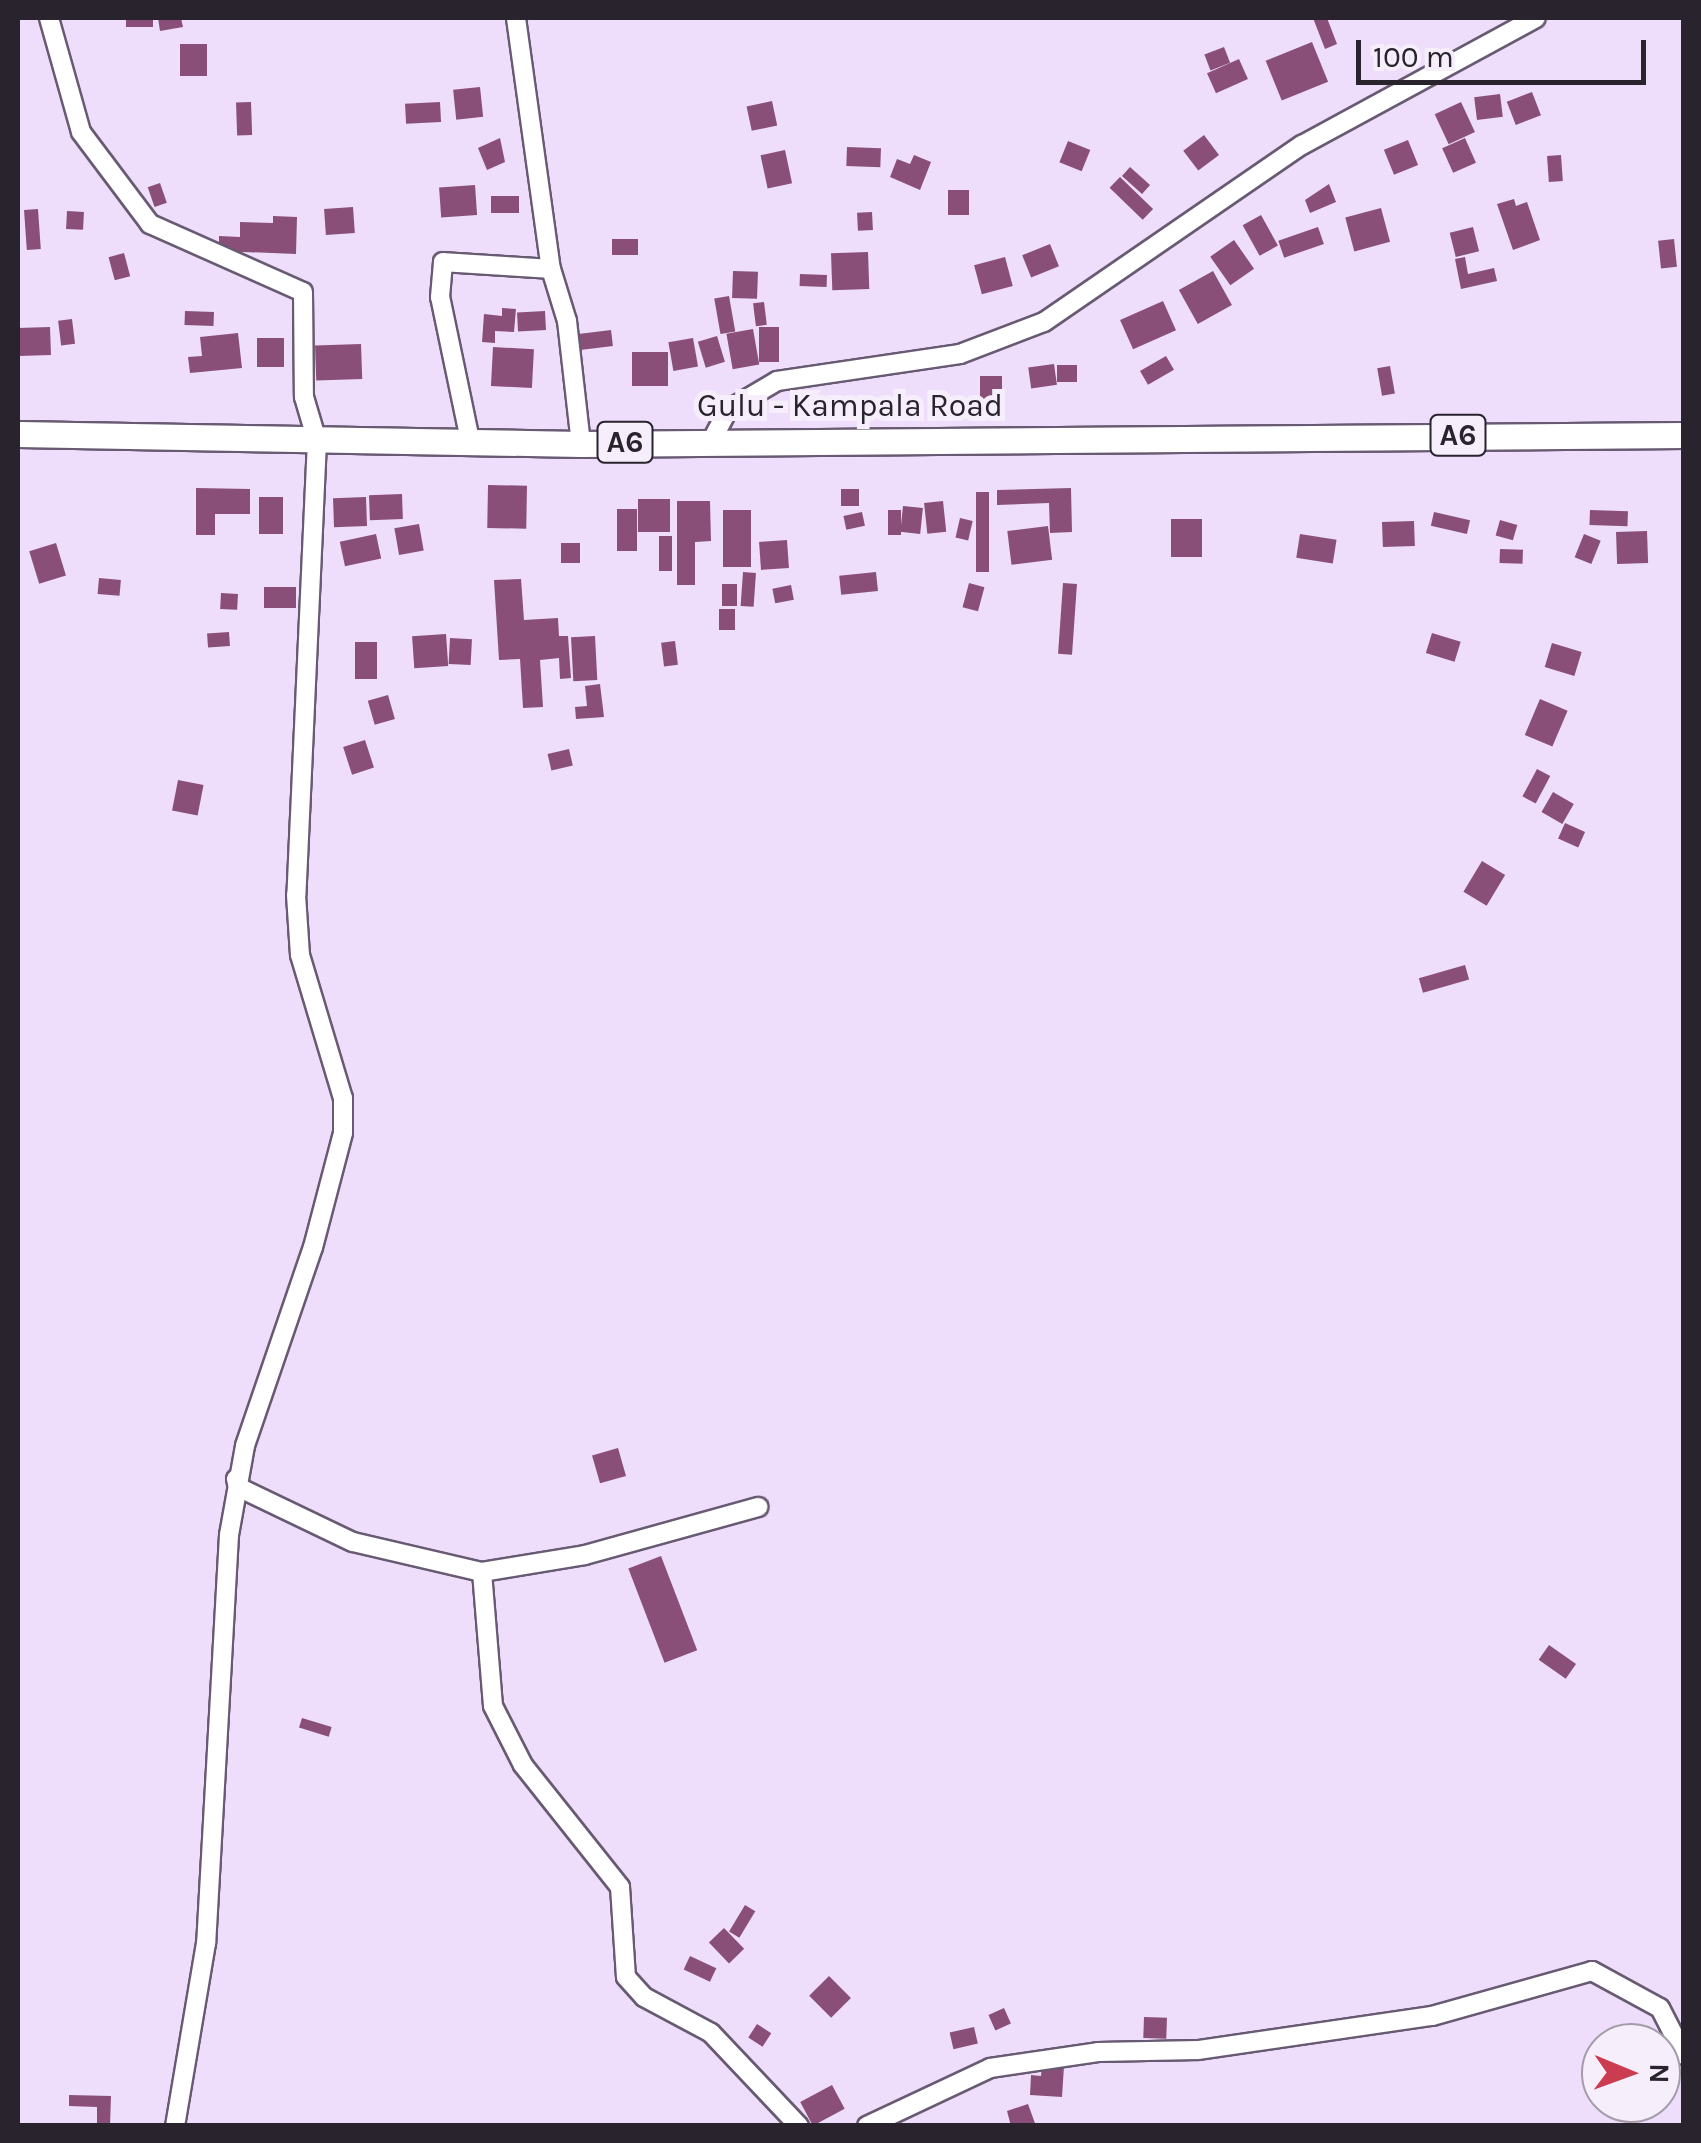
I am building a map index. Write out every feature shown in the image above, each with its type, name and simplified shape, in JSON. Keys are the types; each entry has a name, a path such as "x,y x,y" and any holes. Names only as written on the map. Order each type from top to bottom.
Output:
{"main road":[{"name":"Gulu - Kampala Road","path":"18,434 581,444 714,438 1684,435"}],"street":[{"path":"49,18 81,132 150,224 304,292 304,397 316,440 296,895 300,955 342,1098 343,1133 237,1483 222,1595 206,1942 175,2126"},
{"path":"516,18 551,269 567,321 581,444"},
{"path":"714,438 728,410 777,380 960,354 1044,322 1302,145 1536,18"},
{"path":"470,440 440,297 442,262 551,269"},
{"path":"237,1483 353,1542 482,1572 585,1555 758,1507"},
{"path":"482,1572 493,1706 523,1766 620,1887 626,1977 644,1997 710,2033 799,2126"},
{"path":"868,2126 990,2068 1098,2052 1198,2050 1432,2016 1592,1971 1660,2008 1684,2055"}],"building":[{"path":"126,18 153,18 153,27 126,27"},
{"path":"158,18 181,18 183,27 160,31"},
{"path":"1313,18 1327,18 1337,44 1325,49"},
{"path":"1312,42 1328,82 1282,101 1266,61"},
{"path":"180,44 207,44 207,76 180,76"},
{"path":"1224,47 1230,63 1210,70 1204,55"},
{"path":"1239,59 1248,79 1216,93 1207,73"},
{"path":"480,87 483,117 456,120 453,90"},
{"path":"1532,92 1541,115 1516,125 1507,102"},
{"path":"1500,94 1503,117 1477,120 1474,97"},
{"path":"772,101 777,125 752,131 747,106"},
{"path":"251,102 252,135 237,136 236,103"},
{"path":"440,102 441,122 406,124 405,104"},
{"path":"1461,102 1475,132 1449,144 1435,114"},
{"path":"1204,135 1219,155 1198,171 1183,151"},
{"path":"500,138 505,162 487,170 478,148"},
{"path":"1465,138 1476,163 1453,173 1442,148"},
{"path":"1408,140 1418,165 1394,175 1384,150"},
{"path":"1068,141 1090,150 1082,171 1059,162"},
{"path":"847,147 881,148 880,167 846,166"},
{"path":"785,150 792,183 768,188 761,155"},
{"path":"914,155 931,162 920,190 890,177 897,159 910,164"},
{"path":"1561,155 1563,181 1549,182 1547,156"},
{"path":"1130,167 1150,185 1142,194 1122,176"},
{"path":"1120,177 1153,209 1143,220 1110,188"},
{"path":"160,183 167,203 155,207 148,187"},
{"path":"1329,184 1336,202 1310,213 1305,200"},
{"path":"475,185 477,215 441,217 439,188"},
{"path":"948,190 969,190 969,215 948,215"},
{"path":"491,196 519,196 519,213 491,213"},
{"path":"1514,199 1516,206 1527,202 1540,240 1513,250 1497,204"},
{"path":"353,207 355,233 326,235 324,209"},
{"path":"1381,208 1390,242 1354,251 1345,218"},
{"path":"38,209 41,249 27,250 24,210"},
{"path":"67,211 84,212 83,230 66,229"},
{"path":"872,212 873,230 858,231 857,213"},
{"path":"1261,215 1278,246 1260,256 1243,225"},
{"path":"273,216 297,217 296,254 219,251 219,236 240,237 240,222 273,223"},
{"path":"1318,227 1324,244 1284,258 1278,241"},
{"path":"1473,227 1479,251 1456,257 1450,233"},
{"path":"612,239 638,239 638,255 612,255"},
{"path":"1674,239 1677,267 1661,269 1658,241"},
{"path":"1234,240 1254,269 1230,285 1210,257"},
{"path":"1050,244 1059,266 1031,277 1022,255"},
{"path":"868,252 869,289 832,290 831,253"},
{"path":"124,253 130,276 115,280 109,257"},
{"path":"1005,257 1013,286 982,294 974,265"},
{"path":"1465,257 1468,274 1494,268 1497,281 1461,289 1455,259"},
{"path":"733,271 758,272 757,299 732,298"},
{"path":"1213,271 1232,305 1198,324 1179,290"},
{"path":"800,274 827,275 827,287 800,286"},
{"path":"729,296 735,331 720,334 714,299"},
{"path":"1163,301 1176,330 1133,349 1120,320"},
{"path":"764,302 767,325 756,326 753,303"},
{"path":"502,308 516,309 514,332 495,331 495,343 482,342 484,314 502,316"},
{"path":"185,311 214,312 213,326 185,325"},
{"path":"545,311 546,330 518,331 517,312"},
{"path":"72,319 75,344 61,346 58,321"},
{"path":"50,327 51,355 19,356 18,328"},
{"path":"759,327 779,327 779,362 759,362"},
{"path":"753,329 759,364 733,369 726,334"},
{"path":"611,330 613,346 580,350 578,334"},
{"path":"238,333 242,368 190,373 188,357 202,356 200,337"},
{"path":"717,336 725,362 706,368 698,342"},
{"path":"257,338 284,338 284,367 257,367"},
{"path":"693,338 698,367 673,371 668,342"},
{"path":"361,344 362,379 316,381 315,346"},
{"path":"493,347 534,349 532,388 491,386"},
{"path":"632,352 668,352 668,386 632,386"},
{"path":"1166,356 1174,370 1148,385 1140,371"},
{"path":"1054,364 1057,385 1031,388 1028,368"},
{"path":"1057,365 1077,365 1077,382 1057,382"},
{"path":"1390,366 1395,394 1382,396 1377,368"},
{"path":"980,376 1002,376 1002,403 980,403"},
{"path":"488,485 527,486 526,529 487,528"},
{"path":"196,488 250,489 250,514 215,514 215,535 196,535"},
{"path":"1071,488 1072,532 1050,533 1049,503 997,505 997,490"},
{"path":"841,489 859,489 859,506 841,506"},
{"path":"976,492 989,492 989,572 976,572"},
{"path":"402,494 403,519 370,520 369,495"},
{"path":"259,497 283,497 283,534 259,534"},
{"path":"366,497 367,526 334,527 333,498"},
{"path":"638,499 670,499 670,532 638,532"},
{"path":"677,501 710,501 711,541 695,542 695,585 677,585"},
{"path":"943,501 946,532 927,534 924,503"},
{"path":"903,506 923,508 920,534 900,532"},
{"path":"617,509 637,509 637,551 617,551"},
{"path":"723,510 751,510 751,567 723,567"},
{"path":"888,510 901,510 901,535 888,535"},
{"path":"1590,510 1628,511 1627,526 1589,525"},
{"path":"862,512 865,526 846,530 843,516"},
{"path":"1434,512 1470,520 1467,534 1431,526"},
{"path":"960,518 973,521 968,540 956,537"},
{"path":"1171,519 1202,519 1202,557 1171,557"},
{"path":"1500,520 1517,525 1513,540 1496,535"},
{"path":"1414,521 1415,546 1383,547 1382,522"},
{"path":"419,524 424,551 399,555 394,528"},
{"path":"1048,526 1052,560 1011,565 1007,531"},
{"path":"1647,531 1648,563 1617,564 1616,532"},
{"path":"376,534 381,558 345,566 340,542"},
{"path":"1300,534 1337,540 1333,563 1296,558"},
{"path":"1584,534 1601,541 1591,564 1575,557"},
{"path":"659,536 672,536 672,571 659,571"},
{"path":"787,540 789,568 761,570 759,542"},
{"path":"56,543 66,576 39,584 29,551"},
{"path":"561,543 580,543 580,563 561,563"},
{"path":"1500,549 1523,550 1522,564 1500,563"},
{"path":"743,572 756,573 754,607 741,606"},
{"path":"876,572 878,591 841,595 839,576"},
{"path":"99,578 121,580 120,596 98,594"},
{"path":"521,579 524,620 558,618 559,636 568,636 571,678 560,679 559,658 540,660 543,707 523,708 520,659 499,660 494,580"},
{"path":"969,583 984,587 978,611 963,607"},
{"path":"1063,583 1077,584 1072,655 1058,654"},
{"path":"722,584 737,584 737,606 722,606"},
{"path":"791,585 794,600 775,603 772,589"},
{"path":"264,587 296,587 296,608 264,608"},
{"path":"221,593 238,594 237,610 220,609"},
{"path":"719,609 735,609 735,630 719,630"},
{"path":"229,632 230,646 208,648 207,634"},
{"path":"1432,633 1461,642 1455,662 1426,653"},
{"path":"446,634 448,666 414,668 412,636"},
{"path":"595,636 597,680 573,681 571,637"},
{"path":"450,638 472,639 471,665 449,664"},
{"path":"675,641 678,665 664,667 661,643"},
{"path":"355,642 377,642 377,679 355,679"},
{"path":"1552,643 1582,652 1574,676 1545,667"},
{"path":"600,684 604,717 576,719 575,707 587,706 585,686"},
{"path":"388,695 395,719 375,725 368,701"},
{"path":"1540,699 1568,711 1552,747 1525,735"},
{"path":"365,740 374,768 352,775 343,747"},
{"path":"569,749 573,766 551,771 548,754"},
{"path":"1537,769 1550,776 1536,803 1522,796"},
{"path":"178,780 204,785 198,815 172,810"},
{"path":"1553,792 1574,804 1562,824 1542,812"},
{"path":"1565,823 1585,832 1578,847 1558,839"},
{"path":"1482,861 1505,875 1487,906 1463,892"},
{"path":"1465,965 1469,979 1423,993 1419,978"},
{"path":"618,1448 626,1476 600,1483 592,1455"},
{"path":"661,1556 697,1650 665,1663 628,1569"},
{"path":"1549,1645 1576,1664 1566,1679 1539,1660"},
{"path":"302,1718 332,1727 329,1737 299,1728"},
{"path":"745,1905 755,1911 739,1938 729,1932"},
{"path":"724,1928 744,1949 729,1963 709,1943"},
{"path":"690,1956 716,1968 710,1982 684,1970"},
{"path":"829,1976 851,1998 831,2018 809,1996"},
{"path":"1004,2008 1011,2024 995,2030 988,2015"},
{"path":"1144,2017 1167,2018 1166,2039 1143,2038"},
{"path":"757,2024 771,2033 763,2047 748,2037"},
{"path":"974,2027 978,2044 953,2049 950,2033"},
{"path":"1042,2065 1064,2066 1062,2097 1030,2095 1031,2075 1041,2076"},
{"path":"832,2085 845,2109 813,2126 800,2102"},
{"path":"69,2095 111,2096 110,2126 97,2126 97,2107 69,2106"},
{"path":"1028,2104 1036,2126 1011,2126 1007,2111"}]}
